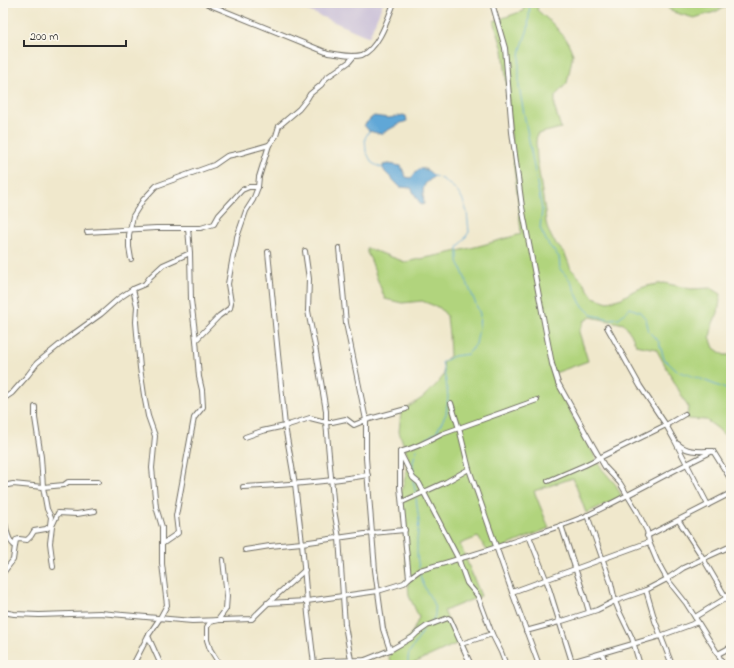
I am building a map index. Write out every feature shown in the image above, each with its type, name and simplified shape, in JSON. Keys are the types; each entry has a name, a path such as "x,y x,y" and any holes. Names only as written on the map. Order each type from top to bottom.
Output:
{"street":[{"path":"205,3 328,53 346,56 362,54 374,45 382,31 394,3"},
{"path":"492,3 505,48 512,132 522,207 552,364 558,383 605,467 620,483 637,511 647,531 649,542 657,561 667,579 686,603 718,654 721,664"},
{"path":"196,340 219,316 230,308 231,303 228,284 237,237 246,211 253,200 258,187 259,177 269,145 276,136 279,126 299,109 310,94 321,85 326,78 349,62 354,56"},
{"path":"131,259 129,234 133,216 143,200 156,186 214,165 227,156 241,154 269,145"},
{"path":"87,232 156,228 201,228 214,224 219,215 242,190 249,187 258,187"},
{"path":"162,544 178,533 176,516 194,418 204,406 202,390 198,377 196,340 191,300 188,228"},
{"path":"339,248 346,323 366,420 366,458 375,570 383,630 390,650"},
{"path":"305,251 309,279 308,311 326,411 331,481 339,538 345,625 351,660"},
{"path":"268,252 285,426 295,484 302,543 312,665 325,661 365,660"},
{"path":"3,399 12,392 37,363 69,337 101,314 118,299 145,284 163,265 190,253"},
{"path":"133,665 148,636 167,605 162,564 162,527 156,507 152,468 155,436 148,416 140,368 136,322 137,306 134,289"},
{"path":"607,327 640,386 666,425 708,505"},
{"path":"400,452 442,434 537,400"},
{"path":"451,402 470,469 512,592 539,665"},
{"path":"35,407 35,418 41,457 42,487 47,508 51,517 50,525 52,528 50,543 53,567"},
{"path":"245,437 310,418 326,422 346,419 354,425 366,420 406,409"},
{"path":"548,481 585,465 685,414"},
{"path":"675,441 684,449 713,451"},
{"path":"267,603 307,601 378,592 404,583 420,570 497,547 586,515 613,503 713,451"},
{"path":"713,451 731,480"},
{"path":"400,452 413,478 419,483 458,558 468,583 478,596 492,634 506,665"},
{"path":"400,452 400,487 409,578"},
{"path":"402,502 424,493 470,469"},
{"path":"243,487 331,481 368,475"},
{"path":"3,486 14,484 42,487 64,485 68,482 98,482"},
{"path":"648,536 731,493"},
{"path":"3,573 13,560 16,540 27,540 34,532 46,529 53,524 58,513 76,514 95,512"},
{"path":"3,514 6,522 7,533 11,543 15,546"},
{"path":"586,515 611,583 615,601 634,644 640,665"},
{"path":"679,521 731,606"},
{"path":"561,525 589,612"},
{"path":"245,550 405,530"},
{"path":"529,536 546,579 572,662"},
{"path":"512,592 649,542"},
{"path":"526,631 597,610 615,601 646,590 667,579 683,568 731,546"},
{"path":"220,665 210,649 207,640 206,627 210,622 218,620 226,609 223,560"},
{"path":"3,612 39,615 100,613 192,621 252,619 267,603 289,585 304,570"},
{"path":"646,590 660,636 672,665"},
{"path":"694,617 731,596"},
{"path":"356,665 390,650 413,637 427,626 448,618 450,619 471,665"},
{"path":"562,665 660,636 698,622"},
{"path":"461,644 492,634"},
{"path":"148,636 161,665"},
{"path":"718,654 731,647"},
{"path":"602,654 607,665"}],"shaded area":[{"path":"290,3 383,3 369,37"}],"green space":[{"path":"524,3 539,3 537,10 552,23 567,40 573,54 567,83 555,96 555,109 561,128 537,134 537,159 548,230 553,240 565,254 571,269 581,279 593,297 608,302 622,298 633,291 647,286 664,283 691,289 711,288 721,294 718,313 713,323 710,337 714,348 724,355 731,355 731,441 706,420 687,419 688,407 656,349 636,345 624,324 591,317 584,321 579,332 588,361 552,374 554,381 602,469 616,485 622,497 586,513 573,478 534,491 549,528 502,548 488,552 478,537 460,544 481,596 444,611 458,643 412,665 392,665 389,658 390,653 405,643 419,617 409,596 401,492 406,474 408,457 399,432 401,412 422,398 444,375 443,362 450,356 449,335 447,316 440,308 422,301 402,303 385,299 367,253 367,248 405,262 479,246 521,234 503,50 494,21 523,11"},
{"path":"663,3 731,4 715,12 694,18 673,12"}],"water":[{"path":"403,115 406,116 407,121 381,134 369,131 364,125 374,116 389,118"},
{"path":"389,164 401,166 406,177 411,178 420,169 427,170 434,176 424,185 424,204 421,205 411,188 400,187 385,172 383,165"}],"waterway":[{"path":"530,3 528,29 521,49 519,64 519,87 542,210 540,228 548,244 559,257 560,269 570,280 581,304 592,315 610,319 619,318 630,308 640,312 646,319 649,332 659,342 664,359 677,371 731,391"},
{"path":"369,131 365,138 366,151 372,163 384,169"},
{"path":"424,441 437,431 446,414 448,397 442,362 454,356 468,354 476,344 480,314 458,261 458,248 469,232 467,212 462,198 454,188 442,179 432,176"},
{"path":"413,475 413,461 417,449"},
{"path":"413,480 416,495"},
{"path":"416,498 419,521 417,540 419,568"},
{"path":"419,572 435,611 435,615 430,623"},
{"path":"408,665 409,653 424,630"}]}
